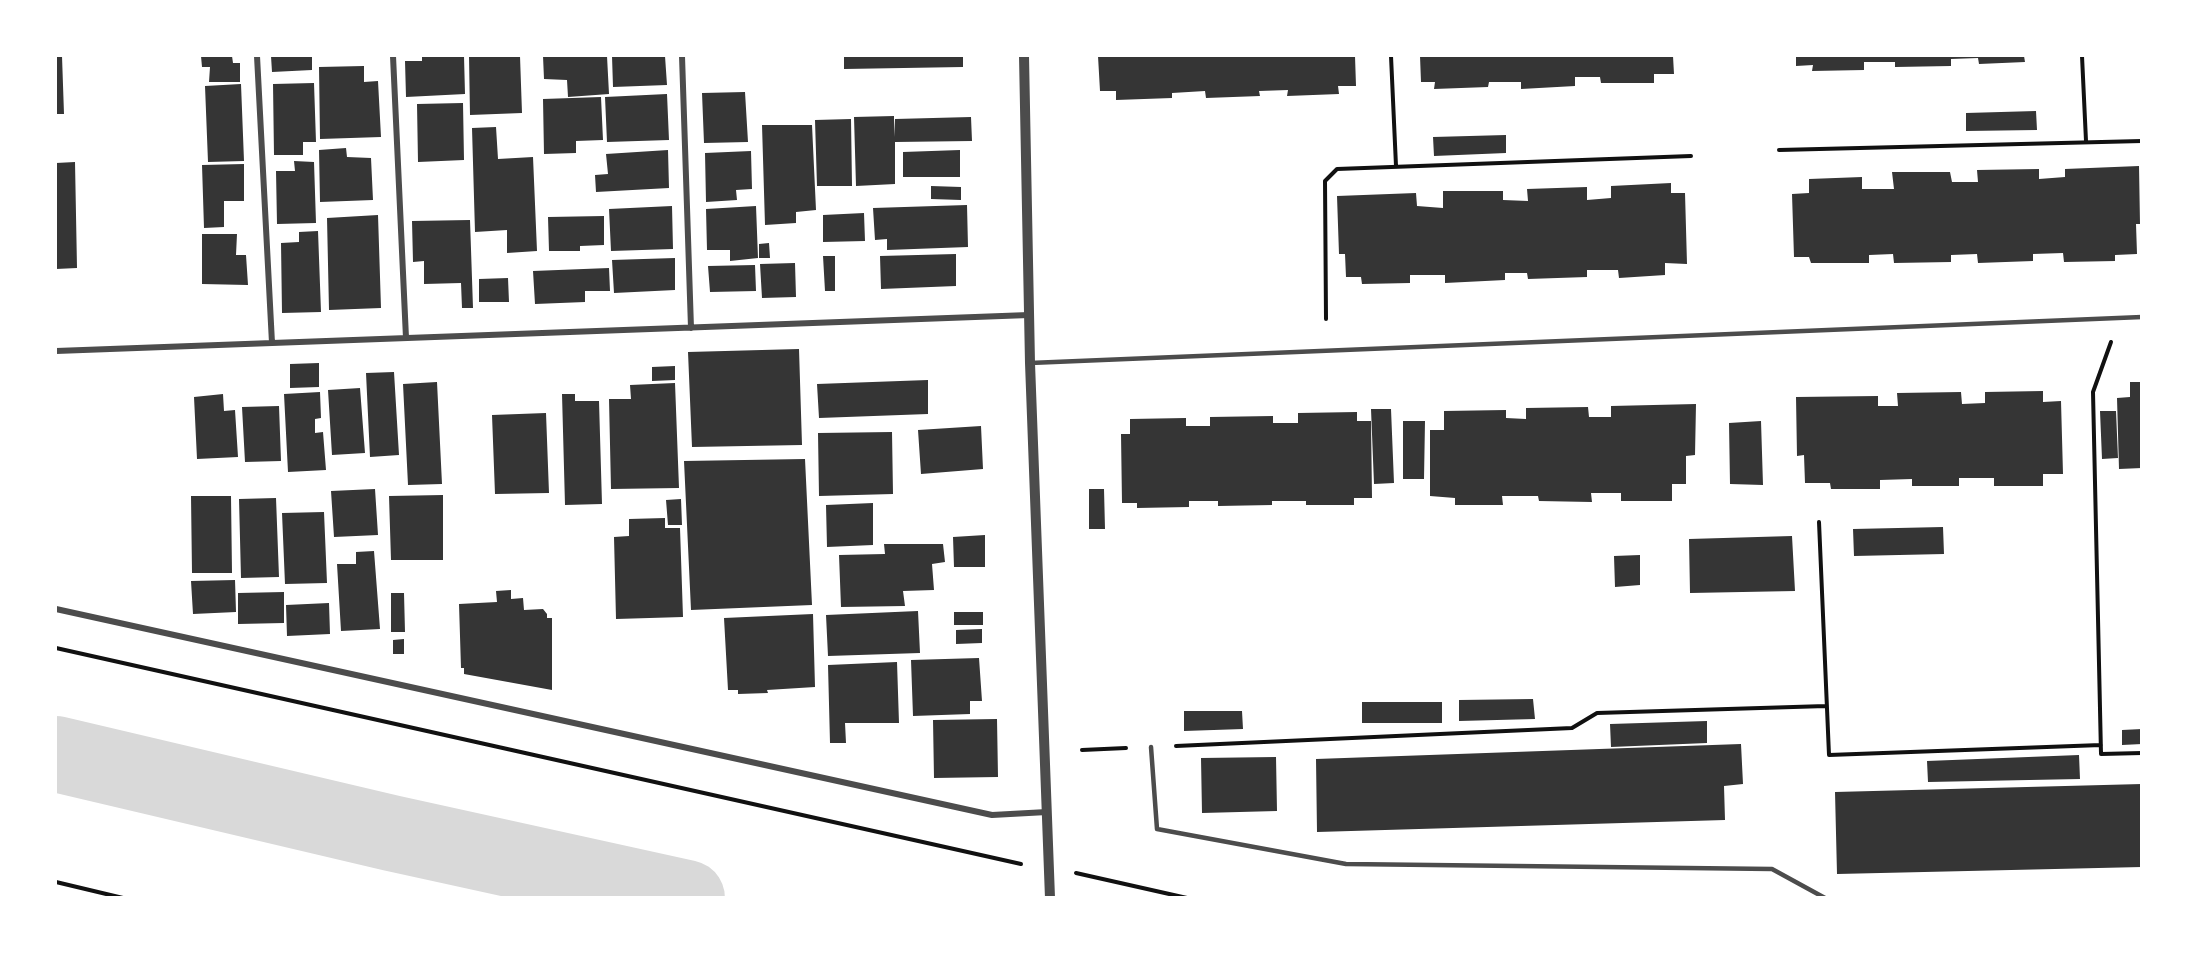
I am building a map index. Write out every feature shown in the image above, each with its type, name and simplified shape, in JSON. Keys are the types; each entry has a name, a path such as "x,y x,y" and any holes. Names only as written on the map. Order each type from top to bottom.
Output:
{"street":[{"path":"257,56 272,343"},
{"path":"393,56 406,338"},
{"path":"682,56 691,328"},
{"path":"1024,56 1030,363 1050,897"},
{"path":"56,351 1029,315"},
{"path":"56,609 992,815 1047,812"}],"lane":[{"path":"1030,363 2142,317"},
{"path":"1151,747 1156,829 1346,864 1772,869 1825,897"}],"path":[{"path":"1391,56 1396,166"},
{"path":"2082,56 2086,141"},
{"path":"1779,150 2142,141"},
{"path":"1326,319 1325,181 1337,169 1691,156"},
{"path":"2120,317 2093,392 2102,754 2142,753"},
{"path":"1819,522 1829,755 2102,745"},
{"path":"56,648 1015,863 1049,874 1088,875 1187,897"},
{"path":"1082,750 1572,728 1597,713 1826,706"},
{"path":"56,882 123,897"}],"building":[{"path":"56,56 62,56 64,114 56,114"},
{"path":"201,56 232,56 233,63 240,63 240,82 209,82 210,67 202,67"},
{"path":"271,56 312,56 312,70 272,72"},
{"path":"422,56 464,56 465,94 406,97 405,61 422,61"},
{"path":"469,56 520,56 522,113 470,115"},
{"path":"543,56 607,56 609,94 568,97 567,80 544,79"},
{"path":"612,56 665,56 667,85 613,87"},
{"path":"844,56 963,56 963,67 844,69"},
{"path":"1098,56 1355,56 1356,86 1338,86 1339,94 1287,96 1288,90 1259,91 1260,96 1206,98 1205,91 1172,93 1172,98 1116,100 1116,91 1100,91"},
{"path":"1420,56 1673,56 1674,74 1654,74 1654,83 1601,83 1600,77 1575,77 1575,86 1521,89 1521,82 1489,82 1488,87 1434,89 1435,82 1421,82"},
{"path":"1796,56 2024,56 2025,62 1979,64 1978,58 1951,59 1951,66 1895,67 1895,62 1864,62 1864,70 1812,71 1813,65 1796,66"},
{"path":"364,66 364,82 378,81 381,137 320,139 319,67"},
{"path":"314,83 316,142 303,142 303,155 274,155 273,84"},
{"path":"241,84 244,161 208,162 205,86"},
{"path":"745,92 748,142 704,143 702,93"},
{"path":"667,94 669,140 607,142 605,97"},
{"path":"601,97 603,140 576,141 576,153 544,154 543,99"},
{"path":"463,103 464,160 418,162 417,104"},
{"path":"2036,111 2037,130 1966,131 1966,113"},
{"path":"894,116 894,137 895,119 971,117 972,141 895,142 895,184 856,186 854,117"},
{"path":"851,119 852,186 817,186 815,120"},
{"path":"762,125 812,125 816,210 796,212 796,223 765,225"},
{"path":"496,127 498,159 533,157 537,251 507,253 507,230 475,232 472,128"},
{"path":"1506,135 1506,153 1434,156 1433,137"},
{"path":"346,148 347,157 371,158 373,200 320,202 319,150"},
{"path":"668,150 669,188 596,192 595,175 608,174 606,154"},
{"path":"960,150 960,177 903,177 903,152"},
{"path":"751,151 752,189 736,190 737,200 706,202 705,153"},
{"path":"294,161 314,162 316,223 277,224 276,171 295,171"},
{"path":"75,162 77,268 56,269 56,163"},
{"path":"244,164 244,201 224,201 224,227 204,228 202,165"},
{"path":"2139,166 2140,224 2136,224 2137,254 2115,255 2115,261 2064,262 2063,253 2033,254 2033,261 1978,263 1977,254 1951,255 1951,262 1894,263 1893,254 1869,255 1869,263 1811,263 1809,257 1794,257 1792,194 1809,193 1809,179 1862,177 1862,189 1894,189 1892,172 1950,172 1952,182 1978,182 1977,170 2039,169 2039,179 2065,177 2065,169"},
{"path":"1671,183 1671,193 1685,193 1687,264 1665,263 1665,275 1619,278 1618,270 1587,270 1587,277 1528,279 1527,273 1505,273 1505,280 1445,283 1445,275 1410,275 1410,283 1362,284 1361,277 1346,277 1345,254 1339,254 1337,196 1416,193 1417,206 1443,208 1443,191 1503,191 1503,200 1528,201 1527,189 1587,187 1587,200 1611,198 1611,186"},
{"path":"931,186 961,187 961,200 931,199"},
{"path":"967,205 968,247 887,250 887,239 875,240 873,208"},
{"path":"672,206 673,249 611,251 609,209"},
{"path":"756,206 758,258 730,261 730,250 707,250 706,209"},
{"path":"864,213 865,241 823,242 823,215"},
{"path":"378,215 381,308 329,310 327,218"},
{"path":"604,216 604,245 580,246 580,251 549,251 548,217"},
{"path":"470,220 473,308 462,308 461,283 424,284 424,261 413,262 412,221"},
{"path":"318,231 321,312 282,313 281,243 299,242 299,232"},
{"path":"202,234 237,234 236,255 246,255 248,285 202,284"},
{"path":"769,243 770,258 759,258 759,244"},
{"path":"956,254 956,286 881,289 880,256"},
{"path":"823,256 835,256 835,291 825,291"},
{"path":"675,258 675,290 614,293 612,260"},
{"path":"795,263 796,297 762,298 760,264"},
{"path":"755,265 756,291 710,292 708,266"},
{"path":"609,268 610,291 585,291 585,302 535,304 533,271"},
{"path":"508,278 509,302 479,302 479,279"},
{"path":"799,349 802,445 692,447 688,352"},
{"path":"319,363 319,387 290,388 290,364"},
{"path":"675,366 675,380 652,381 652,367"},
{"path":"394,372 399,455 370,457 366,373"},
{"path":"928,380 928,414 819,418 817,384"},
{"path":"437,382 442,484 408,485 403,384"},
{"path":"2130,382 2142,382 2142,468 2119,469 2117,398 2130,397"},
{"path":"675,383 679,488 611,489 609,399 631,399 630,385"},
{"path":"360,388 365,453 332,455 328,390"},
{"path":"2043,391 2043,402 2061,401 2063,474 2043,474 2043,486 1994,486 1994,478 1959,478 1959,486 1912,486 1912,479 1880,480 1880,489 1831,489 1830,483 1805,483 1804,455 1797,456 1796,397 1878,396 1878,406 1898,406 1897,393 1961,392 1962,404 1985,403 1985,392"},
{"path":"320,392 321,418 315,419 315,433 323,432 326,470 288,472 284,394"},
{"path":"223,394 224,411 235,410 238,457 197,459 194,397"},
{"path":"562,394 575,394 575,401 599,401 602,504 565,505"},
{"path":"1696,404 1695,455 1686,456 1686,484 1672,484 1672,501 1621,501 1621,493 1591,493 1592,502 1539,501 1538,496 1502,496 1503,505 1455,505 1455,498 1430,496 1430,430 1444,430 1444,411 1506,410 1506,418 1526,419 1526,408 1588,407 1589,417 1611,417 1611,406"},
{"path":"279,406 281,461 245,462 242,407"},
{"path":"1371,409 1391,409 1394,483 1374,484"},
{"path":"2100,411 2116,411 2118,458 2102,459"},
{"path":"1357,412 1357,421 1371,421 1372,498 1354,498 1354,505 1306,505 1306,501 1272,501 1272,505 1218,506 1218,501 1189,501 1189,507 1137,508 1137,503 1122,503 1121,434 1130,434 1130,419 1186,418 1186,426 1210,426 1210,417 1273,416 1273,423 1298,423 1298,413"},
{"path":"546,413 549,493 495,494 492,415"},
{"path":"1403,421 1425,421 1424,479 1403,479"},
{"path":"1761,421 1763,485 1730,484 1729,423"},
{"path":"981,426 983,469 921,474 918,430"},
{"path":"892,432 893,494 819,496 818,433"},
{"path":"805,459 812,605 691,610 684,461"},
{"path":"375,489 378,535 334,537 331,491"},
{"path":"1089,489 1104,489 1105,529 1089,529"},
{"path":"443,495 443,560 391,560 389,496"},
{"path":"191,496 231,496 232,573 192,573"},
{"path":"276,498 279,577 241,578 239,499"},
{"path":"681,499 682,525 668,525 666,500"},
{"path":"873,503 873,545 827,547 826,505"},
{"path":"324,512 327,583 285,584 282,513"},
{"path":"665,518 665,528 680,528 683,617 616,619 614,537 629,536 629,519"},
{"path":"1943,527 1944,554 1854,556 1853,529"},
{"path":"985,535 985,567 954,567 953,537"},
{"path":"1792,536 1795,591 1690,593 1689,539"},
{"path":"884,544 943,544 945,562 932,564 934,590 903,591 905,606 841,607 839,555 885,554"},
{"path":"374,551 380,629 341,631 337,564 356,564 356,552"},
{"path":"1640,555 1640,585 1615,587 1614,556"},
{"path":"235,580 236,612 193,614 191,581"},
{"path":"511,590 511,599 523,598 524,610 543,609 547,618 552,618 552,690 464,674 464,668 461,668 459,604 497,602 496,591"},
{"path":"284,592 284,623 238,624 238,593"},
{"path":"391,593 404,593 405,632 391,632"},
{"path":"329,603 330,634 287,636 286,605"},
{"path":"918,611 920,653 828,656 826,615"},
{"path":"954,612 983,612 983,625 954,625"},
{"path":"813,614 815,687 767,690 768,693 738,694 738,690 728,690 724,618"},
{"path":"982,629 982,643 956,644 956,630"},
{"path":"404,639 404,654 393,654 393,640"},
{"path":"979,658 982,701 970,701 970,714 913,716 911,660"},
{"path":"897,662 899,723 845,723 846,743 830,743 828,665"},
{"path":"1533,699 1535,719 1459,721 1459,700"},
{"path":"1362,702 1442,702 1442,723 1362,723"},
{"path":"1184,711 1242,711 1243,729 1184,731"},
{"path":"997,719 998,777 934,778 933,720"},
{"path":"1707,721 1707,743 1611,747 1610,724"},
{"path":"2142,729 2142,744 2122,745 2122,730"},
{"path":"1741,744 1743,784 1724,786 1725,820 1317,832 1316,759"},
{"path":"2079,755 2080,779 1928,782 1927,761"},
{"path":"1276,757 1277,811 1202,813 1201,758"},
{"path":"2142,784 2142,867 1837,874 1835,792"}],"waterway":[{"path":"56,754 391,833 687,898"}]}
